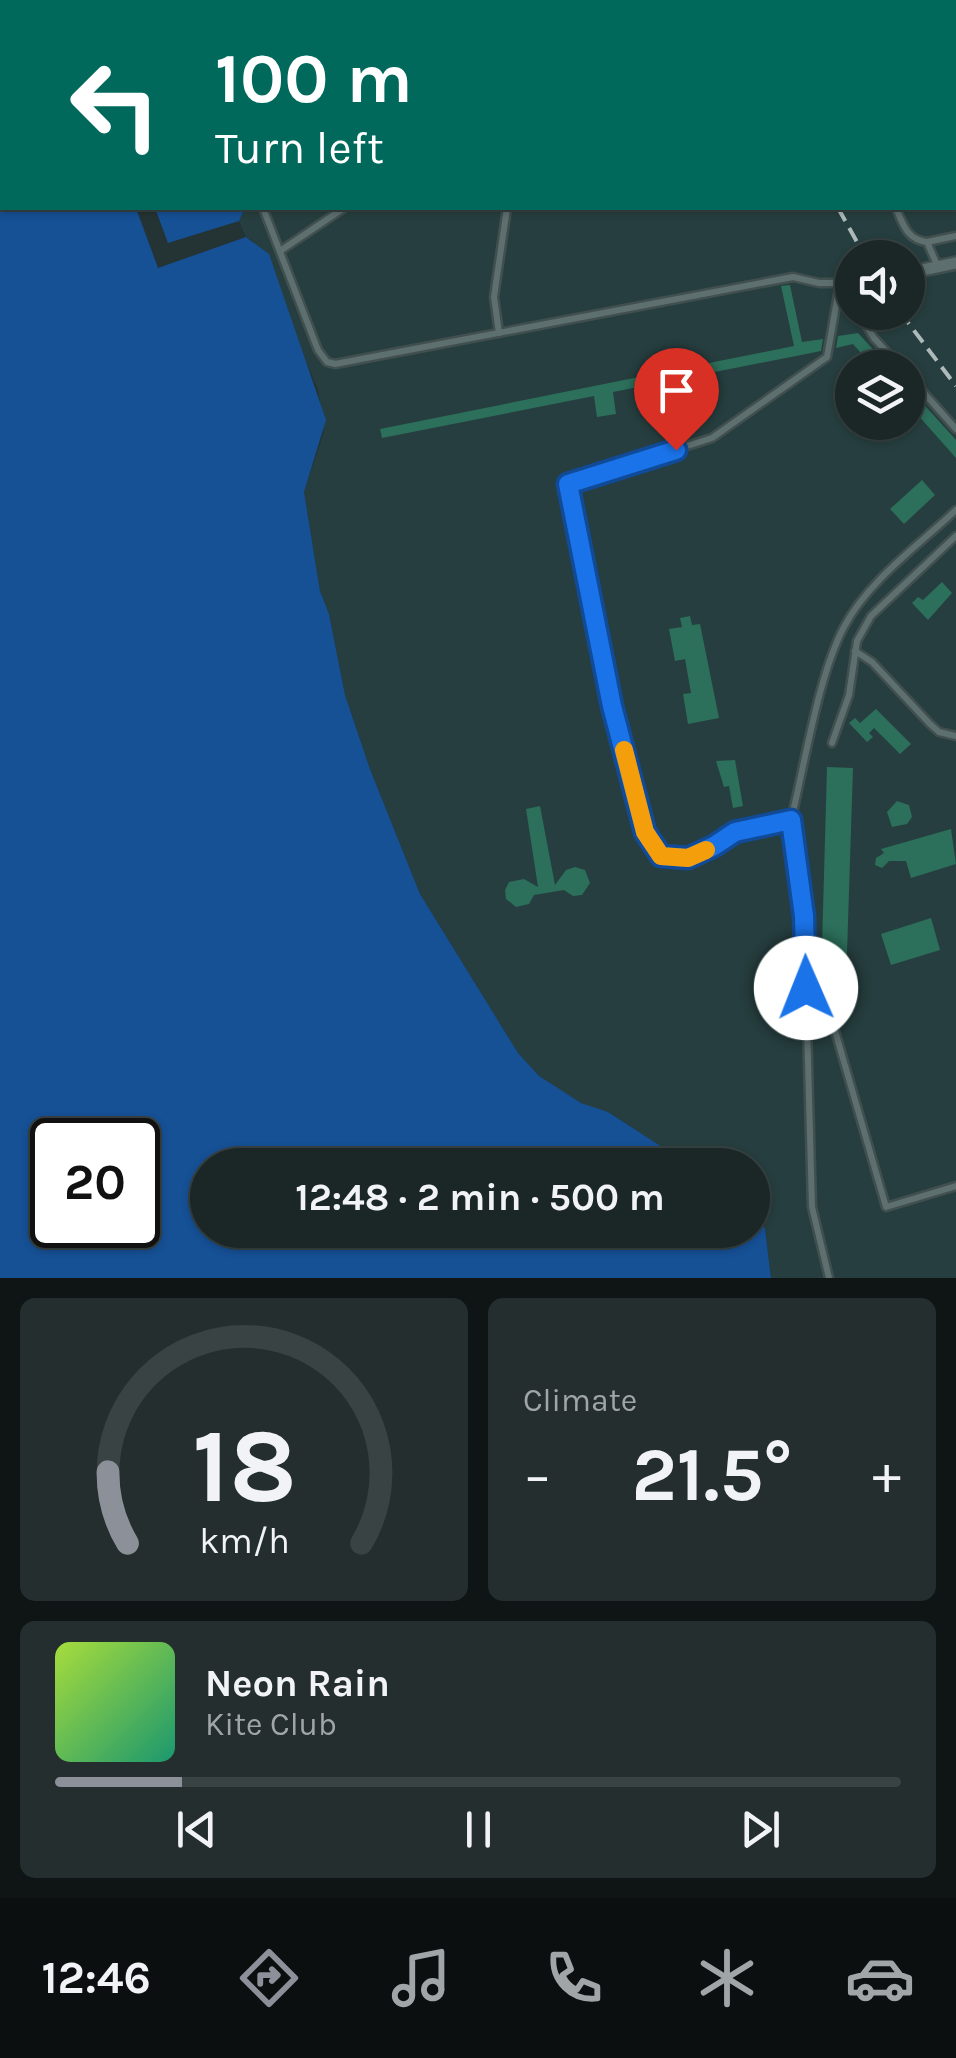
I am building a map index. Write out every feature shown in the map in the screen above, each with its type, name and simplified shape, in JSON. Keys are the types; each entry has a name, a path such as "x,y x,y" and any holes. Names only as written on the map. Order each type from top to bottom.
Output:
{"street":[{"path":"925,269 956,264"}],"lane":[{"path":"264,210 318,350 327,362 335,364 793,277 835,283"},
{"path":"280,252 341,210"},
{"path":"499,332 494,297 507,210"},
{"path":"897,210 914,238 927,242 956,236"},
{"path":"927,242 938,266"},
{"path":"791,820 735,832 688,858 661,856 645,832 612,706 568,484 712,438 827,356 835,311"},
{"path":"869,330 885,350"},
{"path":"925,394 956,429"},
{"path":"829,1278 815,1227 810,1180 804,916 791,820 828,670 844,627 866,595 956,510"},
{"path":"832,744 849,695 857,640 870,616 956,536"},
{"path":"856,651 872,662 939,732 956,736"},
{"path":"833,1024 886,1207 956,1186"}],"shaded area":[{"path":"244,210 956,210 956,1278 771,1278 767,1248 770,1148 664,1148 608,1112 592,1109 557,1089 518,1053 420,894 345,695 329,614 320,591 304,492 324,432 318,389 253,241 246,237 239,221"}],"water":[{"path":"0,210 244,210 239,221 246,237 269,254 326,420 304,492 320,591 329,614 345,695 420,894 518,1053 539,1076 581,1103 608,1112 664,1148 190,1148 190,1248 767,1248 771,1278 0,1278"}],"pier":[{"path":"137,210 156,210 168,243 239,221 246,237 158,268"}],"building":[{"path":"790,285 802,342 823,339 821,351 613,392 616,414 597,417 594,396 382,438 380,429 794,346 781,286"},
{"path":"858,333 874,350 858,350 853,344 836,348 838,336"},
{"path":"925,406 956,440 956,458 925,423"},
{"path":"922,480 935,495 904,524 890,509"},
{"path":"942,582 952,593 928,620 912,603 918,597 923,600"},
{"path":"690,616 692,625 700,624 719,718 688,724 683,694 691,693 685,659 675,661 669,629 682,627 680,618"},
{"path":"876,709 911,744 900,754 874,728 869,733 873,737 867,742 849,723 855,718 860,723"},
{"path":"735,760 743,806 733,808 729,786 724,787 716,761"},
{"path":"827,767 853,768 846,984 834,984 834,988 824,988 821,982"},
{"path":"897,801 909,805 912,817 907,824 892,827 887,812"},
{"path":"540,806 555,885 566,870 575,867 585,870 590,883 582,895 573,896 564,890 534,895 529,904 516,907 506,899 509,882 524,879 538,887 526,809"},
{"path":"951,829 956,864 911,878 906,861 889,861 882,868 875,865 876,858 884,853 881,849"},
{"path":"931,918 940,950 891,965 881,934"}],"railway":[{"path":"839,210 856,240"},
{"path":"914,330 956,386"}],"slow traffic":[{"path":"624,750 645,832 661,856 688,858 706,850"}],"route":[{"path":"676,450 568,484 612,706 645,832 661,856 688,858 735,832 791,820 804,916 806,988"}]}
